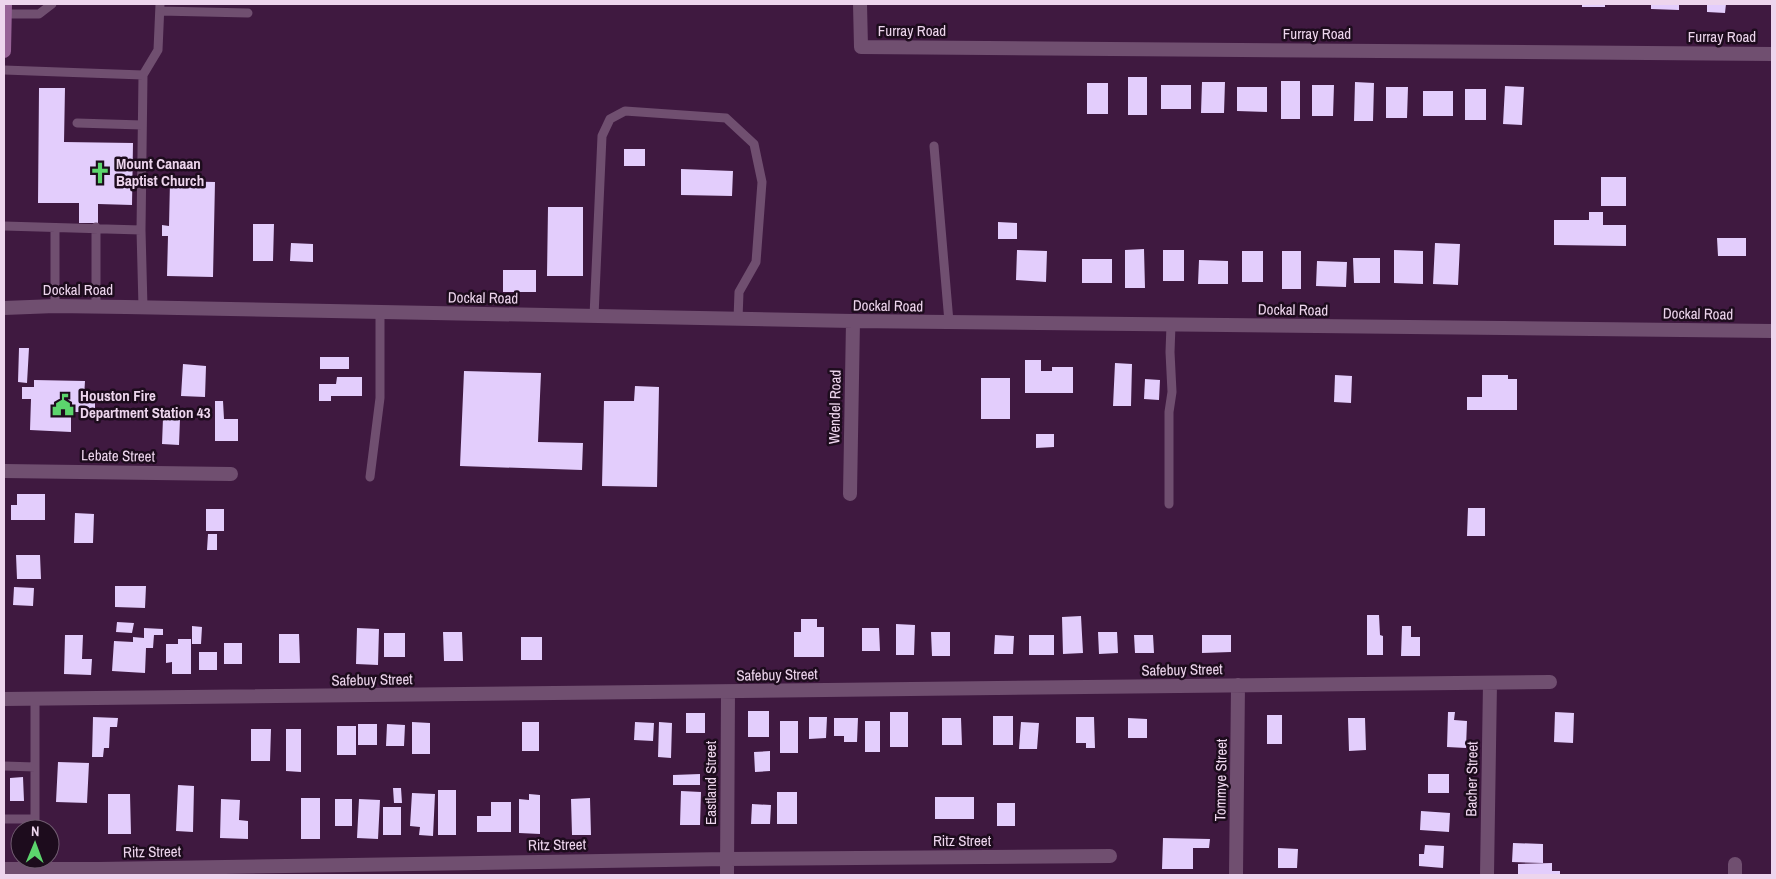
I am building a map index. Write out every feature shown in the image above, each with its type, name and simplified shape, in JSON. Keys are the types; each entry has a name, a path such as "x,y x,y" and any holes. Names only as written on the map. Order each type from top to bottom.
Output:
{"main road":[{"path":"4,51 5,9"}],"street":[{"name":"Furray Road","path":"860,4 861,47 1772,54"},
{"name":"Dockal Road","path":"4,308 96,306 853,322 1772,331"},
{"name":"Wendel Road","path":"850,494 853,322"},
{"name":"Lebate Street","path":"4,470 231,474"},
{"name":"Safebuy Street","path":"4,699 1550,682"},
{"name":"Bacher Street","path":"1487,875 1490,683"},
{"name":"Tommye Street","path":"1236,875 1238,686"},
{"name":"Eastland Street","path":"727,875 728,692"},
{"name":"Ritz Street","path":"60,864 1110,856"}],"lane":[{"path":"5,9 39,14 52,4"},
{"path":"143,307 141,230 143,75 158,50 160,7 248,13"},
{"path":"4,70 143,75"},
{"path":"594,316 602,136 610,119 625,111 726,118 754,144 762,182 756,262 739,292 738,319"},
{"path":"77,123 142,125"},
{"path":"934,146 949,322"},
{"path":"4,226 141,230"},
{"path":"55,228 55,306"},
{"path":"96,228 96,306"},
{"path":"370,477 380,398 380,312"},
{"path":"1169,504 1169,412 1172,392 1171,324"},
{"path":"4,818 35,819 35,699"},
{"path":"4,766 35,767"}],"building":[{"path":"1582,4 1605,4 1605,7 1582,7"},
{"path":"1651,4 1679,4 1679,10 1651,9"},
{"path":"1707,4 1726,4 1725,13 1707,12"},
{"path":"1128,77 1147,77 1147,115 1128,115"},
{"path":"1281,81 1300,81 1300,119 1281,119"},
{"path":"1202,82 1225,82 1224,113 1201,113"},
{"path":"1355,82 1374,83 1373,121 1354,121"},
{"path":"1087,83 1108,83 1108,114 1087,114"},
{"path":"1161,85 1191,85 1191,109 1161,109"},
{"path":"1312,85 1334,85 1333,116 1312,116"},
{"path":"1505,86 1524,87 1522,125 1503,124"},
{"path":"1237,87 1267,87 1267,112 1237,111"},
{"path":"1386,87 1408,87 1407,118 1386,118"},
{"path":"39,88 65,88 64,142 133,143 132,205 98,204 98,223 79,223 79,203 38,203"},
{"path":"1465,89 1486,89 1486,120 1465,120"},
{"path":"1423,91 1453,91 1453,116 1423,116"},
{"path":"624,149 645,149 645,166 624,166"},
{"path":"681,169 733,171 732,196 681,195"},
{"path":"1601,177 1626,177 1626,206 1601,206"},
{"path":"170,181 215,182 213,277 167,276 168,236 162,236 162,225 169,226"},
{"path":"548,207 583,207 583,276 547,276"},
{"path":"1589,212 1603,212 1603,225 1626,225 1626,246 1554,245 1554,220 1589,220"},
{"path":"998,222 1017,223 1017,239 998,239"},
{"path":"253,224 274,224 273,261 253,261"},
{"path":"1717,238 1746,238 1746,256 1718,256"},
{"path":"291,243 313,244 313,262 290,261"},
{"path":"1435,243 1460,244 1458,285 1433,284"},
{"path":"1144,249 1145,288 1125,288 1125,250"},
{"path":"1017,250 1047,251 1046,282 1016,280"},
{"path":"1163,250 1184,250 1184,281 1163,281"},
{"path":"1394,250 1423,251 1423,284 1394,283"},
{"path":"1242,251 1263,251 1263,282 1242,282"},
{"path":"1282,251 1301,251 1301,289 1282,289"},
{"path":"1353,258 1380,258 1380,283 1354,283"},
{"path":"1082,259 1112,259 1112,283 1082,283"},
{"path":"1199,260 1228,261 1228,284 1198,284"},
{"path":"1317,261 1347,262 1346,287 1316,286"},
{"path":"503,270 536,270 536,292 503,292"},
{"path":"19,348 29,348 27,383 18,382"},
{"path":"320,357 349,357 349,369 320,369"},
{"path":"1025,360 1041,360 1041,371 1052,371 1052,367 1073,367 1073,393 1025,393"},
{"path":"1115,363 1132,364 1131,406 1113,406"},
{"path":"183,364 206,366 205,397 181,396"},
{"path":"464,371 541,373 538,442 583,443 582,470 460,466"},
{"path":"1335,375 1352,376 1351,403 1334,402"},
{"path":"1482,375 1508,375 1508,379 1517,379 1517,410 1467,410 1467,397 1482,397"},
{"path":"337,377 362,377 362,396 331,396 331,401 319,401 319,384 336,384"},
{"path":"981,378 1010,378 1010,419 981,419"},
{"path":"1145,379 1160,380 1159,400 1144,399"},
{"name":"Houston Fire Department Station 43","path":"34,380 85,381 84,397 95,398 95,412 71,412 71,432 30,430 31,399 22,399 22,387 34,387"},
{"path":"635,386 659,387 657,487 602,486 604,401 634,401"},
{"path":"215,401 223,401 224,419 238,419 238,441 215,441"},
{"path":"163,418 180,419 179,445 162,444"},
{"path":"1036,434 1054,434 1054,447 1036,448"},
{"path":"17,494 45,494 45,520 11,520 11,505 17,505"},
{"path":"1468,508 1485,508 1485,536 1467,536"},
{"path":"206,509 224,509 224,531 206,531"},
{"path":"75,513 94,514 93,543 74,543"},
{"path":"208,534 217,534 217,550 207,550"},
{"path":"16,555 40,555 41,579 17,579"},
{"path":"115,586 146,586 145,608 115,607"},
{"path":"14,587 34,588 33,606 13,605"},
{"path":"1367,615 1379,615 1380,635 1383,636 1383,655 1367,655"},
{"path":"1081,616 1083,653 1063,654 1062,617"},
{"path":"801,619 817,619 817,627 824,627 824,657 794,657 794,632 801,632"},
{"path":"117,622 134,623 132,633 116,632"},
{"path":"896,624 915,625 914,655 896,655"},
{"path":"192,626 202,627 201,644 192,644"},
{"path":"1402,626 1411,626 1411,637 1420,637 1420,656 1401,656"},
{"path":"144,628 163,629 163,635 154,635 153,648 146,648 145,673 112,671 114,641 133,642 133,637 144,638"},
{"path":"357,628 379,629 378,665 356,664"},
{"path":"862,628 879,628 880,651 862,651"},
{"path":"443,632 462,632 463,661 444,661"},
{"path":"931,632 950,632 950,656 932,656"},
{"path":"1098,632 1117,632 1118,653 1099,654"},
{"path":"384,633 405,633 405,657 384,657"},
{"path":"279,634 299,634 300,663 279,663"},
{"path":"65,635 83,635 82,659 92,659 91,675 64,674"},
{"path":"995,635 1014,636 1013,654 994,654"},
{"path":"1029,635 1054,635 1054,655 1029,655"},
{"path":"1134,635 1153,635 1154,653 1135,653"},
{"path":"1202,635 1231,635 1231,652 1202,653"},
{"path":"521,637 542,637 542,660 521,660"},
{"path":"178,639 191,639 191,674 172,674 172,662 166,663 166,644 178,644"},
{"path":"224,643 242,643 242,664 224,664"},
{"path":"199,652 217,652 217,670 199,670"},
{"path":"748,711 769,711 769,737 748,737"},
{"path":"890,712 908,712 908,747 890,747"},
{"path":"1448,712 1455,712 1454,720 1467,721 1466,748 1447,747"},
{"path":"1555,712 1574,713 1573,743 1554,742"},
{"path":"686,713 705,713 705,733 686,733"},
{"path":"1267,715 1282,715 1282,744 1267,744"},
{"path":"993,716 1013,716 1013,745 993,745"},
{"path":"93,717 118,718 117,727 110,727 109,748 104,748 103,757 92,757"},
{"path":"809,717 827,717 826,738 809,739"},
{"path":"1076,717 1094,717 1095,748 1086,748 1086,743 1076,743"},
{"path":"834,718 858,718 857,742 844,742 844,736 834,736"},
{"path":"942,718 961,718 962,745 942,745"},
{"path":"1128,718 1147,719 1147,738 1128,738"},
{"path":"1348,718 1365,718 1366,750 1349,751"},
{"path":"780,721 798,721 798,753 780,753"},
{"path":"865,721 880,721 880,752 865,752"},
{"path":"412,722 430,723 430,754 412,754"},
{"path":"522,722 539,722 539,751 522,751"},
{"path":"635,722 654,723 653,741 634,740"},
{"path":"659,722 672,723 671,758 658,757"},
{"path":"1021,722 1039,723 1037,749 1019,749"},
{"path":"358,724 377,724 377,745 358,745"},
{"path":"387,724 405,725 404,746 386,746"},
{"path":"337,726 356,726 356,755 337,755"},
{"path":"251,729 271,729 270,761 251,761"},
{"path":"286,729 301,729 301,772 286,771"},
{"path":"770,751 770,771 755,772 754,752"},
{"path":"58,762 89,763 87,803 56,802"},
{"path":"700,774 700,785 673,785 673,775"},
{"path":"1428,774 1449,774 1449,793 1428,793"},
{"path":"23,777 24,801 10,801 10,778"},
{"path":"178,785 194,786 193,832 176,831"},
{"path":"393,788 401,788 402,803 394,803"},
{"path":"438,790 456,790 456,835 438,835"},
{"path":"681,791 701,792 700,825 680,825"},
{"path":"777,792 797,792 797,824 777,824"},
{"path":"412,793 435,794 433,836 419,835 420,827 410,826"},
{"path":"108,794 130,794 131,834 108,834"},
{"path":"529,794 540,795 540,834 519,833 519,799 529,800"},
{"path":"935,797 974,797 974,819 935,819"},
{"path":"301,798 320,798 320,839 301,839"},
{"path":"590,798 591,835 572,835 571,799"},
{"path":"221,799 240,800 239,820 248,821 248,839 220,838"},
{"path":"335,799 352,799 352,826 335,826"},
{"path":"359,799 380,800 378,839 357,838"},
{"path":"491,802 511,802 511,832 477,832 477,816 491,816"},
{"path":"997,803 1015,803 1015,826 997,826"},
{"path":"752,804 771,805 770,824 751,824"},
{"path":"383,807 401,807 401,835 383,835"},
{"path":"1421,811 1450,813 1449,832 1420,830"},
{"path":"1163,838 1210,839 1209,848 1193,848 1193,869 1162,869"},
{"path":"1513,843 1543,844 1543,863 1512,862"},
{"path":"1425,845 1444,846 1443,868 1419,866 1419,854 1424,854"},
{"path":"1278,848 1298,849 1297,868 1278,868"},
{"path":"1552,863 1552,871 1560,871 1560,875 1518,875 1518,864"}],"place":[{"name":"Mount Canaan Baptist Church","path":"100,173"},
{"name":"Houston Fire Department Station 43","path":"63,405"}]}
